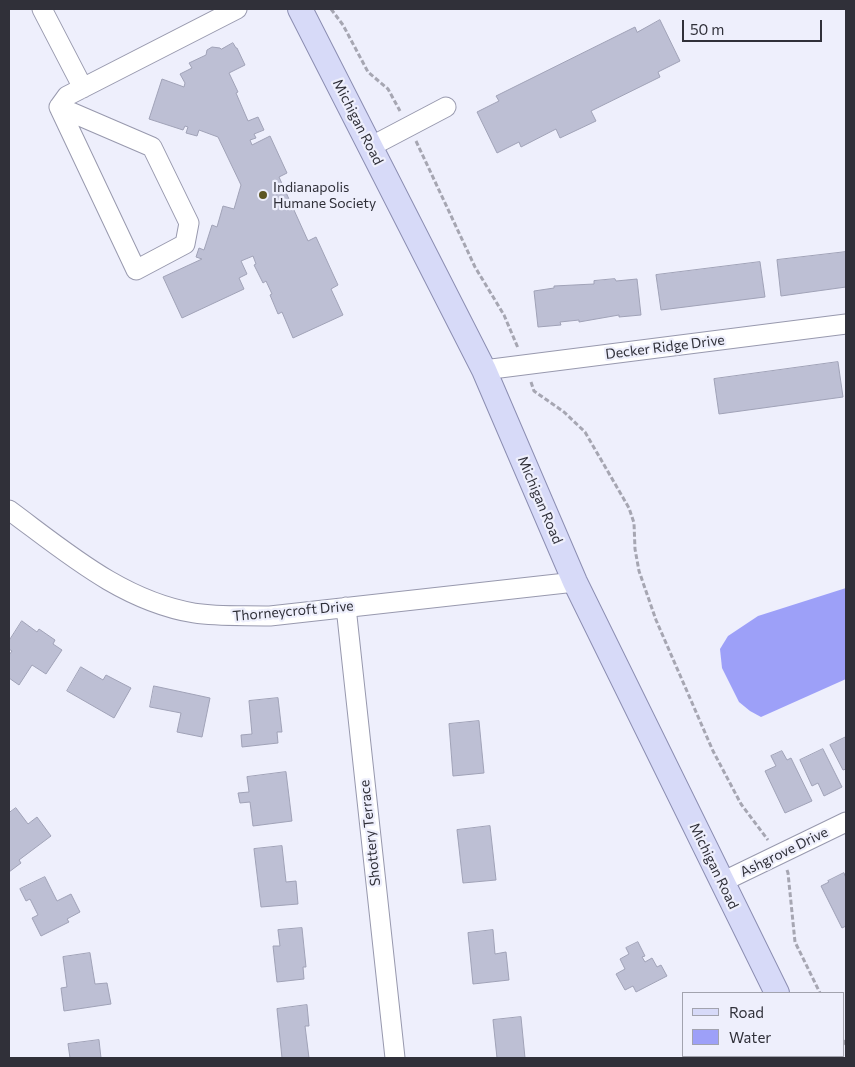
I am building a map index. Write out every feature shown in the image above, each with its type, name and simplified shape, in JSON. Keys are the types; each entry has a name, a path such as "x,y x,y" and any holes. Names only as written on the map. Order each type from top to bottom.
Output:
{"main road":[{"name":"Michigan Road","path":"300,9 484,370 575,582 776,992"}],"street":[{"path":"42,9 83,88"},
{"path":"59,107 67,96 237,9"},
{"path":"59,107 152,147 189,222 185,244 136,270 59,107"},
{"path":"370,147 446,107"},
{"name":"Decker Ridge Drive","path":"484,370 846,324"},
{"name":"Thorneycroft Drive","path":"9,510 108,581 128,592 174,608 196,613 230,617 270,616 575,582"},
{"name":"Shottery Terrace","path":"346,607 395,1058"},
{"name":"Ashgrove Drive","path":"722,882 846,822"}],"path":[{"path":"331,9 343,25 368,72 388,89 409,126 475,267 504,315 521,353 534,391 564,412 585,432 629,508 634,523 635,549 639,571 660,628 713,751 741,804 778,855 788,873 795,942 820,992"}],"water":[{"path":"846,588 846,679 761,717 739,702 722,668 720,649 728,636 758,616"}],"building":[{"path":"660,20 680,61 658,72 660,77 591,111 596,121 560,138 556,129 521,147 519,142 497,153 477,112 499,101 496,96 635,27 637,32"},
{"name":"Indianapolis Humane Society","path":"233,43 245,65 229,73 238,92 236,93 248,121 258,117 264,130 254,134 256,138 250,140 252,145 270,136 287,173 279,177 308,241 316,237 338,285 331,289 343,315 293,338 282,312 278,314 266,281 263,283 254,265 256,264 253,256 241,261 247,274 239,278 244,289 182,318 163,277 202,259 196,257 199,248 204,250 212,225 217,227 223,206 234,209 241,185 218,137 199,130 197,136 186,133 188,127 185,126 183,130 149,119 162,79 184,87 185,83 180,74 192,68 189,63 206,55 207,50 212,47 221,49"},
{"path":"846,252 846,287 781,296 777,260"},
{"path":"760,262 765,297 661,310 656,275"},
{"path":"615,279 616,281 637,279 641,315 619,317 619,315 579,322 579,320 560,322 561,325 538,327 534,291 554,288 554,286 594,284 594,281"},
{"path":"838,362 843,397 719,414 714,379"},
{"path":"22,621 37,632 39,629 55,640 53,644 62,650 46,674 32,665 19,685 9,678 9,655 12,651 9,649 9,641"},
{"path":"81,667 103,680 106,675 131,688 114,718 67,691"},
{"path":"154,686 210,698 202,737 177,732 181,713 150,707"},
{"path":"278,698 282,732 277,732 278,743 242,747 241,735 252,734 249,701"},
{"path":"479,721 484,773 453,776 449,724"},
{"path":"846,737 846,769 843,770 830,745"},
{"path":"823,749 842,787 824,796 818,783 812,786 800,760"},
{"path":"782,751 787,760 791,758 812,801 785,813 765,771 776,766 771,756"},
{"path":"286,772 292,821 253,826 250,802 240,803 238,793 249,792 247,777"},
{"path":"16,808 28,824 37,817 51,836 19,860 21,863 9,872 9,813"},
{"path":"490,826 496,880 463,883 457,830"},
{"path":"282,846 286,882 296,881 298,904 261,907 254,849"},
{"path":"844,873 846,878 846,926 842,928 821,886"},
{"path":"45,877 57,901 71,894 80,912 67,919 69,922 41,936 32,918 38,915 30,899 26,901 20,889"},
{"path":"302,928 306,967 303,967 304,979 277,982 273,946 280,946 278,930"},
{"path":"493,930 495,954 506,952 509,980 473,984 468,933"},
{"path":"638,942 645,956 642,957 645,962 652,958 657,967 661,965 667,976 636,992 633,986 625,990 616,974 625,969 620,959 629,954 626,948"},
{"path":"90,953 95,984 107,983 111,1004 64,1011 61,988 67,987 63,957"},
{"path":"307,1005 309,1026 305,1026 309,1058 282,1058 277,1009"},
{"path":"521,1017 525,1058 497,1058 493,1020"},
{"path":"99,1040 101,1058 70,1058 68,1044"}],"place":[{"name":"Indianapolis Humane Society","path":"263,195"}]}
